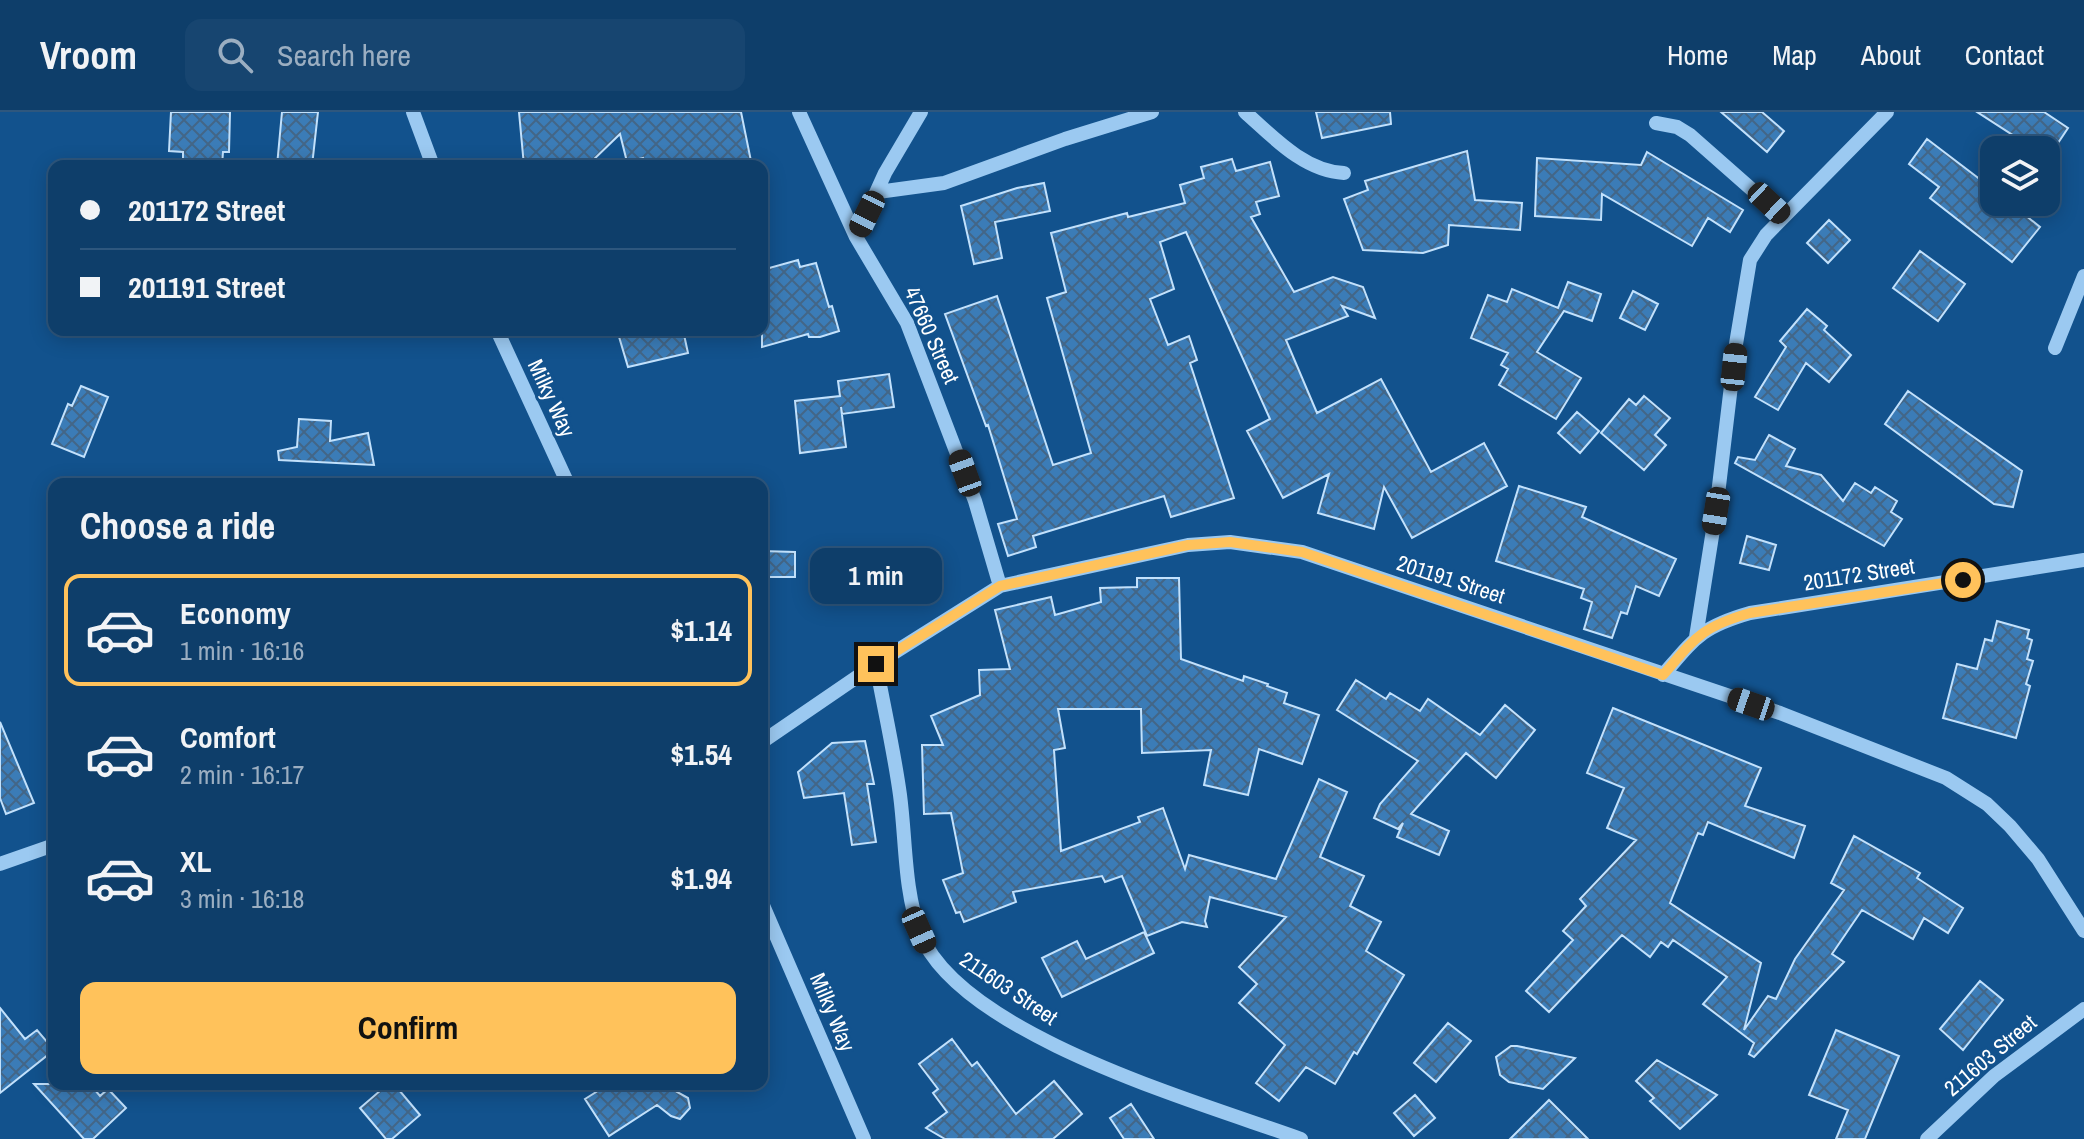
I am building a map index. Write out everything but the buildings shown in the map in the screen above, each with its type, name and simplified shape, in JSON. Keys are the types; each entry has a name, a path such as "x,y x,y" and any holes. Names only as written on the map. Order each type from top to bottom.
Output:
{"street":[{"path":"413,112 431,160"},
{"name":"47660 Street","path":"799,112 856,237 907,323 975,501 1000,586"},
{"path":"856,237 885,173 921,112"},
{"path":"878,192 944,183 1065,139 1152,112"},
{"path":"1245,112 1285,148 1326,171 1344,173"},
{"path":"1696,637 1718,497 1747,269 1755,250 1783,217 1887,112"},
{"path":"1656,123 1677,127 1690,135 1783,217"},
{"path":"2055,348 2084,276"},
{"name":"Milky Way","path":"500,336 565,478"},
{"name":"201191 Street","path":"768,738 876,664 1000,586 1188,545 1230,542 1264,545 1302,552 1780,713 1946,778 1987,804 2010,826 2038,859 2084,931"},
{"name":"201172 Street","path":"1663,675 1696,637 1719,622 1750,613 2084,560"},
{"name":"211603 Street","path":"876,664 900,795 909,887 919,930 930,954 942,970 963,989 1024,1030 1093,1063 1301,1139"},
{"path":"0,864 48,847"},
{"name":"Milky Way","path":"768,917 864,1139"},
{"name":"211603 Street","path":"1927,1139 1994,1076 2084,1009"}],"route":[{"path":"876,664 1000,586 1188,545 1230,542 1302,552 1663,675 1696,637 1719,622 1750,613 1963,580"}]}
